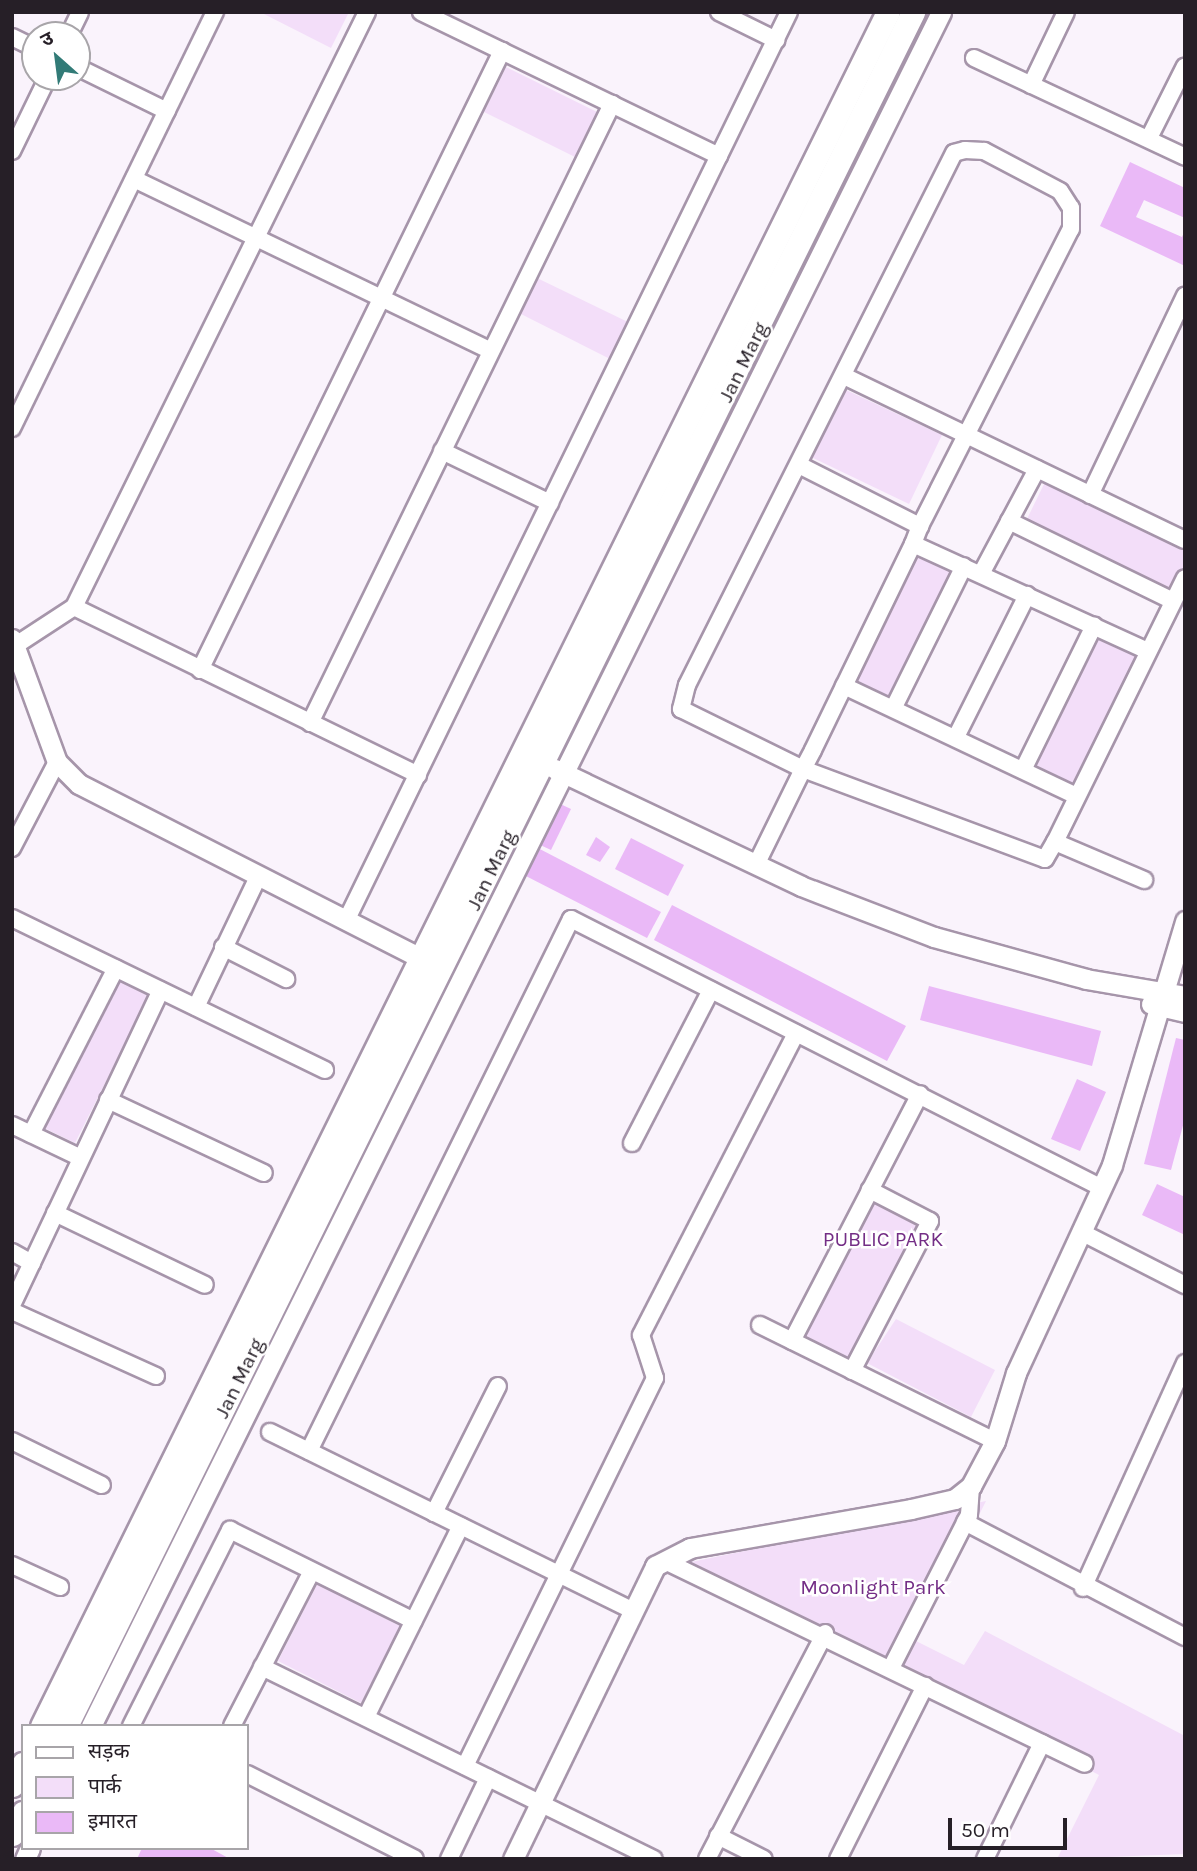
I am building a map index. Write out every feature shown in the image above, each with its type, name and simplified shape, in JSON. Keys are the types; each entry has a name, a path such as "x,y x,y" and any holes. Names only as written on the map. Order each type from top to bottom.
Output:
{"main road":[{"name":"Jan Marg","path":"67,1724 432,963 522,754 888,12"},
{"name":"Jan Marg","path":"43,1724 432,963 544,764 913,12"},
{"path":"12,1785 21,1768"},
{"path":"12,1834 21,1817"}],"street":[{"path":"12,428 215,12"},
{"path":"367,12 74,607 14,642 57,762 103,800 432,963"},
{"path":"421,12 719,156"},
{"path":"719,12 776,40"},
{"path":"346,921 789,12"},
{"path":"92,1724 941,12"},
{"path":"1031,85 1066,12"},
{"path":"200,670 502,51"},
{"path":"974,58 1185,157"},
{"path":"1149,138 1185,66"},
{"path":"91,75 167,111"},
{"path":"12,150 41,91"},
{"path":"310,723 612,104"},
{"path":"756,865 803,769 844,686 964,437 1071,229 1071,208 1060,191 984,151 954,153 687,685 681,709 803,769 1045,859 1185,578"},
{"path":"134,179 491,351"},
{"path":"1090,495 1185,296"},
{"path":"844,376 964,437 1185,540"},
{"path":"442,451 550,503"},
{"path":"799,465 920,526"},
{"path":"981,574 1037,469"},
{"path":"1009,521 1173,601"},
{"path":"913,544 1148,651"},
{"path":"894,708 964,566"},
{"path":"956,737 1027,596"},
{"path":"74,607 418,775"},
{"path":"1023,770 1094,626"},
{"path":"844,686 1076,795"},
{"path":"522,754 756,865 934,937 1086,979 1095,989 1171,999 1185,1012"},
{"path":"12,848 57,762"},
{"path":"1055,842 1144,880"},
{"path":"196,1007 258,877"},
{"path":"12,918 325,1070"},
{"path":"309,1451 571,919 1102,1188"},
{"path":"891,1668 965,1522 971,1486 995,1441 1016,1373 1102,1188 1171,999 1185,921"},
{"path":"223,947 286,979"},
{"path":"31,1134 116,968"},
{"path":"12,1305 160,990"},
{"path":"632,1143 711,990"},
{"path":"465,1766 655,1378 640,1335 796,1033"},
{"path":"792,1340 920,1094"},
{"path":"108,1100 264,1173"},
{"path":"12,1125 81,1158"},
{"path":"852,1371 930,1221 870,1190"},
{"path":"55,1213 205,1285"},
{"path":"1081,1232 1185,1285"},
{"path":"12,1252 32,1263"},
{"path":"12,1311 156,1376"},
{"path":"760,1325 995,1441"},
{"path":"1083,1588 1185,1363"},
{"path":"434,1513 498,1386"},
{"path":"271,1432 633,1611"},
{"path":"12,1441 102,1485"},
{"path":"513,1859 655,1566 690,1548 911,1510 955,1499 971,1486"},
{"path":"965,1522 1083,1588 1185,1637"},
{"path":"366,1717 461,1526"},
{"path":"132,1724 230,1530 414,1621"},
{"path":"665,1561 825,1633 925,1686 1085,1764"},
{"path":"12,1565 60,1587"},
{"path":"233,1724 312,1571"},
{"path":"707,1859 825,1633"},
{"path":"262,1667 654,1859"},
{"path":"838,1859 925,1686"},
{"path":"985,1859 1042,1743"},
{"path":"248,1775 415,1859"},
{"path":"449,1859 488,1778"},
{"path":"718,1836 764,1859"}],"green space":[{"path":"260,12 349,12 331,48"},
{"path":"506,67 599,113 577,158 484,112"},
{"path":"537,278 632,324 612,360 519,313"},
{"path":"844,389 942,435 909,504 811,457"},
{"path":"1046,480 1185,547 1185,569 1172,594 1025,523"},
{"path":"908,545 957,569 892,701 843,678"},
{"path":"1097,634 1140,655 1073,789 1030,767"},
{"path":"119,978 150,994 75,1143 44,1128"},
{"name":"PUBLIC PARK","path":"870,1190 930,1221 852,1371 792,1341"},
{"path":"896,1319 995,1370 971,1417 867,1363"},
{"name":"Moonlight Park","path":"986,1501 916,1641 964,1665 985,1631 1185,1736 1185,1854 1057,1859 1099,1775 691,1562"},
{"path":"317,1584 400,1626 361,1703 278,1661"}],"building":[{"path":"1130,162 1185,188 1185,218 1144,200 1136,217 1182,237 1185,230 1185,266 1100,226"},
{"path":"556,802 571,809 551,850 536,843"},
{"path":"596,837 610,847 600,862 586,855"},
{"path":"631,838 684,865 668,896 615,869"},
{"path":"534,846 661,912 647,938 520,873"},
{"path":"672,905 906,1026 887,1061 654,940"},
{"path":"929,986 1101,1031 1092,1066 920,1020"},
{"path":"1176,1038 1185,1040 1185,1118 1171,1170 1144,1164"},
{"path":"1077,1079 1106,1092 1080,1151 1051,1139"},
{"path":"1157,1184 1185,1197 1185,1235 1142,1215"},
{"path":"141,1850 214,1850 230,1859 137,1859"}]}
